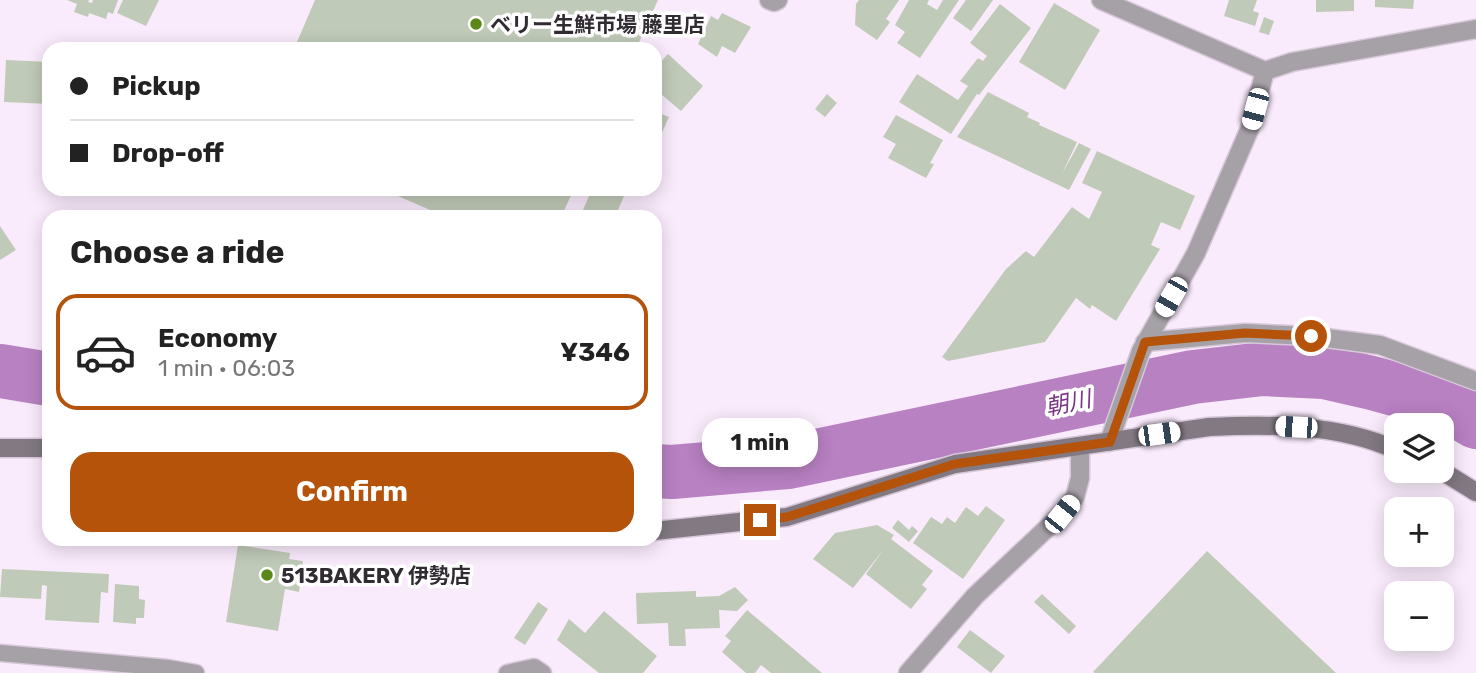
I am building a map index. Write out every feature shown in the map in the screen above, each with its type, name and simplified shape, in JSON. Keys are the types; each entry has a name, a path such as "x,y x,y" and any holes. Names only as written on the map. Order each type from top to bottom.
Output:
{"street":[{"path":"769,0 778,0"},
{"path":"1101,0 1265,71 1292,62 1476,29"},
{"path":"1110,442 1143,346 1196,253 1250,128 1265,71"},
{"path":"1143,346 1245,333 1311,336 1380,345 1476,381"},
{"path":"662,530 787,517 955,464 1209,427 1296,427 1341,433 1384,446"},
{"path":"908,673 975,596 1062,514 1075,497 1080,478 1080,446"},
{"path":"0,448 42,448"},
{"path":"1454,478 1476,492"}],"lane":[{"path":"0,653 168,668 196,673"},
{"path":"507,673 534,667 543,673"}],"building":[{"path":"67,0 89,0 88,2 92,3 93,0 118,0 113,14 108,12 106,19 89,13 88,17 74,12 77,4"},
{"path":"123,0 159,0 146,26 117,13"},
{"name":"ベリー生鮮市場 藤里店","path":"315,0 658,0 639,42 297,42"},
{"path":"859,0 899,0 886,19 890,22 877,40 855,25 856,4"},
{"path":"909,0 929,0 927,4 937,10 943,0 959,0 920,58 897,43 905,32 895,25"},
{"path":"966,0 993,0 971,31 953,18"},
{"path":"1229,0 1257,0 1253,11 1259,13 1255,26 1224,16"},
{"path":"1316,0 1354,0 1354,11 1316,12"},
{"path":"1375,0 1414,0 1413,9 1375,7"},
{"path":"1054,3 1100,30 1065,90 1019,62"},
{"path":"1000,4 1031,28 979,95 977,94 951,134 899,102 917,74 958,100 968,86 960,81 978,58 983,61 987,56 970,43"},
{"path":"722,13 751,27 735,53 722,46 717,57 698,44 711,16 718,20"},
{"path":"1264,17 1274,21 1269,35 1259,32"},
{"path":"668,54 703,86 681,111 662,95 662,60"},
{"path":"6,60 42,62 42,104 4,102"},
{"path":"988,92 1029,113 1027,117 1040,123 1039,125 1077,142 1062,174 1079,143 1091,149 1069,190 957,137"},
{"path":"827,94 837,103 825,117 815,109"},
{"path":"662,114 669,117 662,132"},
{"path":"896,115 943,140 930,163 934,164 926,178 888,158 896,144 883,137"},
{"path":"1097,151 1195,196 1180,230 1161,222 1151,245 1160,249 1116,321 1092,305 1090,309 1076,298 1045,342 948,361 942,357 1006,269 1026,251 1034,257 1072,207 1089,219 1102,192 1082,183"},
{"path":"398,196 571,196 564,210 430,210"},
{"path":"589,196 624,196 618,210 583,210"},
{"path":"0,226 16,250 0,260"},
{"path":"986,506 1005,520 963,579 913,543 931,517 942,524 947,517 955,523 966,507 978,516"},
{"path":"898,520 909,530 912,526 918,531 909,542 892,528"},
{"path":"877,525 894,535 891,539 933,571 922,585 927,589 911,609 866,574 884,549 853,588 813,559 835,533"},
{"name":"513BAKERY 伊勢店","path":"238,546 290,553 289,559 303,561 299,592 285,589 278,631 226,622"},
{"path":"1207,551 1336,673 1093,672"},
{"path":"2,569 109,574 108,593 101,592 99,623 45,620 47,586 42,585 41,599 0,597"},
{"path":"115,584 139,586 139,599 145,600 144,618 136,618 136,624 113,622"},
{"path":"735,587 748,600 737,611 719,610 720,628 685,629 686,646 669,646 668,623 637,624 636,593 696,591 696,597 719,596"},
{"path":"1042,594 1076,626 1069,634 1034,602"},
{"path":"538,602 548,609 525,645 514,638"},
{"path":"747,610 822,673 771,673 761,665 755,673 746,673 722,652 731,641 725,636"},
{"path":"604,611 657,656 643,673 599,673 557,640 569,619 585,633"},
{"path":"970,630 1005,656 991,673 957,647"}],"waterway":[{"name":"朝川","path":"662,471 788,462 1193,377 1263,369 1324,372 1372,383 1442,402 1476,422"},
{"name":"朝川","path":"0,371 42,378"}],"place":[{"name":"ベリー生鮮市場 藤里店","path":"476,24"},
{"name":"513BAKERY 伊勢店","path":"267,575"}],"route":[{"path":"760,520 787,517 955,464 1110,442 1145,342 1245,333 1311,336"}]}
